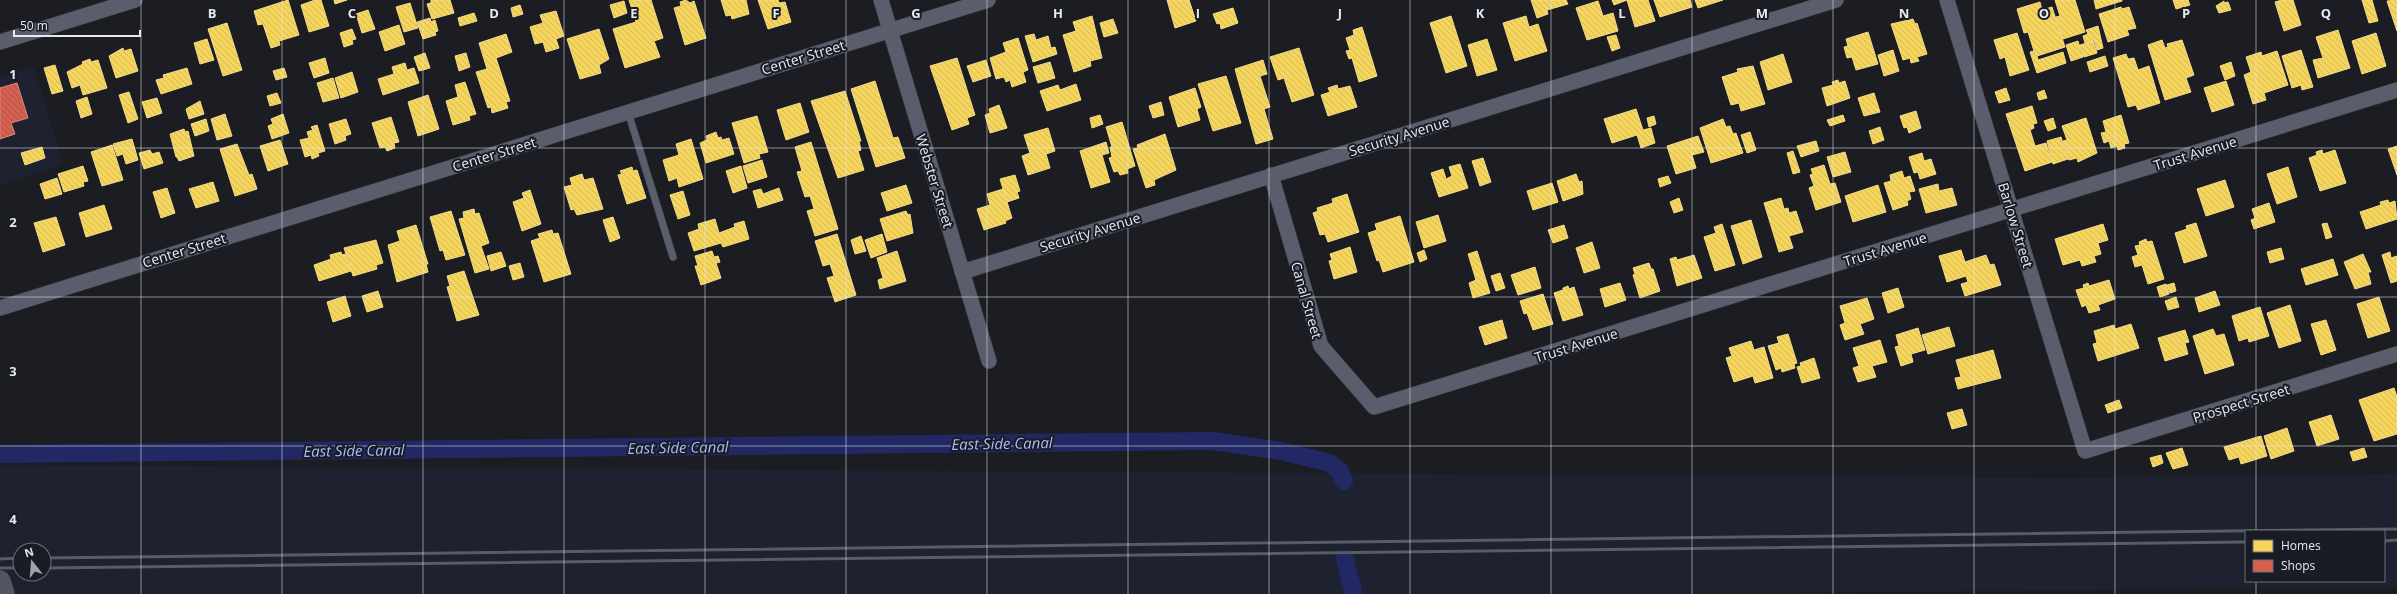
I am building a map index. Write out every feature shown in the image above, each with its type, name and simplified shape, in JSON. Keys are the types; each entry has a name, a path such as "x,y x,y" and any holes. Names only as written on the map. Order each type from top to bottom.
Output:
{"main road":[{"path":"0,581 4,594"}],"street":[{"path":"0,42 135,0"},
{"name":"Webster Street","path":"881,0 989,361"},
{"name":"Center Street","path":"0,308 988,0"},
{"name":"Security Avenue","path":"962,272 1836,0"},
{"name":"Barlow Street","path":"1947,0 2085,451"},
{"name":"Trust Avenue","path":"1374,407 2397,90"},
{"name":"Canal Street","path":"1271,176 1321,346 1374,407"},
{"name":"Prospect Street","path":"2085,451 2397,354"}],"lane":[{"path":"628,112 673,257"}],"shaded area":[{"path":"34,66 63,165 0,185 0,77"},
{"path":"0,465 2059,478 2397,474 2397,587 1683,594 0,594"}],"building: Homes":[{"path":"288,0 299,35 279,41 280,45 271,48 263,24 258,25 254,11"},
{"path":"315,0 321,0 329,26 309,32 301,5"},
{"path":"334,0 347,0 335,4"},
{"path":"431,0 450,0 454,13 432,19 427,4 431,3"},
{"path":"629,0 651,0 663,38 654,41 660,57 625,68 613,29 636,22"},
{"path":"686,0 690,3 694,1 706,38 685,45 674,8 681,6 680,2"},
{"path":"721,0 746,0 749,14 732,19 731,15 726,16"},
{"path":"758,0 778,0 779,3 785,2 791,22 768,29"},
{"path":"1167,0 1189,0 1196,21 1175,28"},
{"path":"1531,0 1566,0 1568,4 1547,10 1548,14 1537,18"},
{"path":"1612,0 1627,0 1614,5"},
{"path":"1627,0 1648,0 1655,21 1635,27"},
{"path":"1654,0 1690,0 1692,7 1660,17"},
{"path":"1695,0 1723,0 1698,8"},
{"path":"2055,0 2075,0 2085,32 2063,39 2056,17 2060,16"},
{"path":"2094,0 2122,0 2122,1 2096,9"},
{"path":"2173,0 2188,0 2190,5 2176,9"},
{"path":"2282,0 2293,0 2301,25 2284,31 2275,2"},
{"path":"2362,0 2372,0 2378,21 2369,23"},
{"path":"2397,0 2397,31 2387,1"},
{"path":"624,1 627,13 614,18 610,5"},
{"path":"1598,1 1603,16 1613,13 1618,31 1587,40 1576,8"},
{"path":"2224,1 2224,3 2228,2 2231,10 2219,13 2216,6"},
{"path":"2040,2 2042,10 2052,7 2065,47 2037,56 2038,60 2063,52 2066,63 2037,73 2030,52 2034,51 2028,32 2024,33 2017,9"},
{"path":"410,3 418,28 404,32 396,7"},
{"path":"520,5 523,14 513,17 511,8"},
{"path":"2121,7 2122,9 2129,7 2136,28 2127,30 2129,35 2108,42 2099,14"},
{"path":"1233,8 1238,23 1221,29 1220,23 1217,24 1213,14"},
{"path":"368,10 375,29 362,33 356,14"},
{"path":"556,11 564,36 556,39 559,48 546,52 543,42 535,44 530,27 543,23 540,15"},
{"path":"474,13 477,21 460,26 458,18"},
{"path":"1092,16 1102,58 1090,61 1091,66 1074,72 1063,35 1076,31 1073,22"},
{"path":"1451,16 1467,66 1446,73 1430,23"},
{"path":"1526,16 1529,27 1538,24 1547,51 1515,61 1503,23"},
{"path":"430,18 431,22 435,20 438,31 435,32 436,35 423,39 417,22"},
{"path":"1113,19 1118,33 1104,37 1100,23"},
{"path":"1913,19 1915,24 1917,23 1927,54 1917,57 1919,61 1911,63 1910,58 1903,60 1891,24"},
{"path":"227,23 242,70 223,76 208,29"},
{"path":"399,25 405,44 385,51 379,32"},
{"path":"2098,26 2103,48 2097,50 2094,40 2085,43 2083,36 2088,34 2086,30"},
{"path":"1362,27 1377,76 1359,82 1352,58 1349,59 1346,51 1350,50 1346,38 1354,35 1353,30"},
{"path":"352,29 356,39 352,40 353,44 344,47 340,33"},
{"path":"599,29 609,59 599,65 601,73 580,79 567,39"},
{"path":"2338,30 2350,68 2318,78 2313,60 2323,58 2316,37"},
{"path":"1868,32 1878,64 1856,70 1852,57 1847,58 1844,47 1848,46 1846,39"},
{"path":"2017,33 2029,70 2010,76 2005,57 2000,59 1994,40"},
{"path":"2376,33 2386,66 2362,74 2352,41"},
{"path":"506,34 512,52 496,58 510,101 506,102 508,108 492,113 491,107 488,108 476,72 487,69 479,43"},
{"path":"1034,34 1036,40 1048,36 1051,48 1055,47 1057,54 1033,62 1025,36"},
{"path":"1616,35 1620,48 1612,51 1607,37"},
{"path":"1018,38 1028,70 1023,72 1026,82 1012,87 1010,80 1006,82 1004,77 996,79 990,58 1006,52 1003,43"},
{"path":"207,39 214,60 200,64 194,43"},
{"path":"1487,39 1497,70 1477,76 1468,45"},
{"path":"2162,40 2165,48 2168,47 2167,44 2182,40 2194,75 2186,78 2191,92 2165,100 2148,45"},
{"path":"2078,41 2083,57 2071,61 2066,45"},
{"path":"2093,41 2097,53 2084,57 2080,45"},
{"path":"123,48 124,51 131,49 138,71 116,78 109,56"},
{"path":"1299,48 1314,95 1292,102 1284,78 1278,80 1270,57"},
{"path":"1893,50 1899,71 1884,76 1878,55"},
{"path":"2301,50 2313,87 2302,90 2301,85 2292,88 2282,56"},
{"path":"2277,51 2288,85 2264,93 2266,100 2253,104 2244,75 2251,72 2246,57 2261,52 2262,56"},
{"path":"425,53 430,68 419,71 414,57"},
{"path":"466,53 470,67 459,71 455,56"},
{"path":"1783,54 1792,82 1768,90 1760,62"},
{"path":"2126,54 2128,59 2134,58 2138,70 2149,66 2160,103 2138,110 2136,105 2128,107 2113,58"},
{"path":"2105,56 2108,66 2090,72 2087,62"},
{"path":"325,58 329,73 314,78 309,63"},
{"path":"957,58 975,115 967,118 969,124 952,130 930,66"},
{"path":"90,59 91,62 98,60 107,88 83,95 80,85 72,88 67,72 83,64 82,62"},
{"path":"986,60 991,76 973,82 967,66"},
{"path":"1263,60 1267,74 1260,76 1270,107 1264,109 1273,139 1256,144 1235,69"},
{"path":"1050,62 1055,78 1038,83 1033,67"},
{"path":"2231,62 2235,76 2225,80 2220,66"},
{"path":"405,63 407,70 414,68 419,83 383,95 378,79 394,74 392,67"},
{"path":"55,65 63,91 52,94 44,68"},
{"path":"1753,66 1765,104 1741,111 1739,103 1731,105 1722,77 1738,72 1737,69"},
{"path":"187,68 192,84 161,94 156,80 164,78 163,75"},
{"path":"284,68 287,77 276,80 273,71"},
{"path":"352,72 358,92 341,98 335,78"},
{"path":"1226,76 1241,123 1213,131 1198,84"},
{"path":"333,78 339,98 323,102 317,83"},
{"path":"1838,80 1839,83 1845,81 1850,98 1827,106 1822,88 1833,85 1832,82"},
{"path":"875,81 893,138 898,137 905,158 876,167 851,89"},
{"path":"2226,81 2234,105 2212,112 2204,88"},
{"path":"465,82 476,114 469,116 470,120 453,125 446,101 458,97 455,85"},
{"path":"1076,84 1081,100 1047,111 1040,91 1058,85 1060,90"},
{"path":"1337,85 1338,89 1350,86 1357,107 1328,116 1321,95 1330,92 1328,88"},
{"path":"1195,88 1201,107 1197,109 1200,120 1178,127 1169,97"},
{"path":"2006,88 2010,100 1999,103 1995,92"},
{"path":"2044,90 2047,98 2039,100 2037,93"},
{"path":"845,91 861,141 859,141 861,150 858,151 864,170 838,178 811,101"},
{"path":"129,92 138,119 128,123 119,95"},
{"path":"277,93 281,103 270,106 267,96"},
{"path":"1874,93 1880,112 1864,116 1858,98"},
{"path":"428,95 439,129 418,136 408,102"},
{"path":"87,97 92,114 81,118 76,101"},
{"path":"157,98 162,113 147,118 142,102"},
{"path":"200,101 204,114 189,119 186,109"},
{"path":"1161,102 1164,115 1153,118 1149,106"},
{"path":"800,103 809,132 786,140 777,110"},
{"path":"999,105 1007,128 990,133 985,115 990,113 989,109"},
{"path":"2032,106 2037,123 2033,124 2034,128 2030,130 2035,146 2046,143 2052,162 2025,171 2006,114"},
{"path":"1636,109 1643,130 1651,128 1655,143 1641,148 1637,135 1612,143 1604,119"},
{"path":"1916,111 1921,128 1909,133 1907,127 1904,128 1900,116"},
{"path":"225,114 232,136 217,140 211,119"},
{"path":"283,114 289,133 272,139 268,126 273,124 271,119"},
{"path":"1100,115 1103,124 1092,128 1090,118"},
{"path":"1843,115 1845,121 1830,126 1827,120"},
{"path":"2121,115 2129,143 2124,144 2125,148 2118,150 2117,146 2111,148 2109,141 2104,143 2101,133 2106,132 2103,121"},
{"path":"757,116 768,152 759,154 760,158 744,163 732,123"},
{"path":"1654,116 1656,124 1649,127 1647,118"},
{"path":"391,117 399,142 394,143 395,148 387,151 385,147 380,148 372,123"},
{"path":"2053,118 2056,128 2048,131 2044,121"},
{"path":"2086,118 2097,153 2078,162 2077,158 2069,160 2063,141 2067,140 2062,126"},
{"path":"206,119 209,131 195,136 191,124"},
{"path":"346,119 351,134 345,136 346,140 335,144 329,124"},
{"path":"1723,119 1726,127 1730,126 1733,134 1736,133 1743,153 1711,163 1700,128"},
{"path":"1122,122 1135,166 1127,169 1128,173 1120,175 1118,171 1114,172 1109,158 1112,157 1110,147 1112,147 1106,127"},
{"path":"317,125 325,151 318,153 319,156 312,159 311,155 305,157 300,140 309,138 307,132 313,130 311,127"},
{"path":"1880,127 1884,140 1873,144 1869,131"},
{"path":"1048,128 1055,151 1046,154 1050,168 1028,175 1022,156 1030,153 1024,135"},
{"path":"184,129 185,132 188,131 194,156 179,161 176,157 170,134"},
{"path":"716,132 718,138 721,137 722,140 729,138 734,154 706,163 700,143 707,140 706,136"},
{"path":"1750,132 1756,150 1747,153 1741,135"},
{"path":"1165,134 1176,170 1154,180 1155,185 1146,188 1133,149 1138,148 1137,145"},
{"path":"1698,136 1704,152 1692,155 1696,168 1676,174 1667,146"},
{"path":"2061,137 2068,159 2053,164 2047,141"},
{"path":"132,139 138,160 126,164 123,154 117,156 113,144"},
{"path":"691,139 703,179 679,187 677,178 669,181 663,160 679,155 676,144"},
{"path":"280,140 288,164 268,171 260,146"},
{"path":"1816,141 1819,151 1801,157 1797,146"},
{"path":"811,142 838,229 815,236 807,211 814,209 810,196 805,197 797,172 802,171 795,147"},
{"path":"1106,142 1109,153 1102,155 1110,182 1091,188 1080,151"},
{"path":"237,144 249,175 252,174 257,189 235,196 220,149"},
{"path":"112,145 123,180 102,186 91,152"},
{"path":"2397,146 2397,175 2388,149"},
{"path":"42,147 45,158 25,165 21,153"},
{"path":"150,150 152,154 159,152 163,163 144,169 139,153"},
{"path":"2322,150 2323,154 2335,150 2346,183 2320,191 2309,158 2317,155 2316,152"},
{"path":"1793,151 1800,172 1793,174 1787,153"},
{"path":"1845,152 1851,172 1833,177 1827,157"},
{"path":"1922,153 1924,161 1931,159 1936,174 1920,179 1918,172 1914,173 1909,157"},
{"path":"1483,158 1491,182 1480,186 1472,161"},
{"path":"762,160 767,177 748,183 743,166"},
{"path":"1460,164 1468,188 1439,197 1431,173 1443,169 1446,179 1452,176 1449,167"},
{"path":"1824,165 1830,184 1835,183 1841,202 1816,210 1809,188 1814,186 1810,175 1813,174 1811,169"},
{"path":"83,166 88,181 83,182 84,186 64,192 58,174"},
{"path":"741,166 747,188 733,193 726,171"},
{"path":"632,167 633,171 637,170 646,198 627,204 618,175 622,174 620,171"},
{"path":"2288,167 2297,197 2277,204 2267,174"},
{"path":"1902,171 1904,178 1910,176 1915,191 1909,192 1911,199 1907,201 1908,205 1893,210 1884,183 1891,181 1890,175"},
{"path":"582,174 584,180 593,178 603,209 577,215 574,209 571,210 564,187 572,185 570,178"},
{"path":"1576,174 1579,182 1582,181 1583,194 1563,201 1557,181"},
{"path":"1015,175 1020,191 1017,192 1019,198 1007,202 1000,179"},
{"path":"1668,176 1671,183 1660,187 1658,179"},
{"path":"57,178 62,194 45,199 40,184"},
{"path":"2225,180 2234,207 2206,216 2197,189"},
{"path":"213,182 219,201 196,208 189,189"},
{"path":"1552,183 1558,202 1533,210 1527,191"},
{"path":"1938,184 1939,191 1952,188 1957,205 1926,213 1919,189"},
{"path":"906,185 912,203 887,211 881,193"},
{"path":"1878,185 1886,212 1853,222 1845,196"},
{"path":"167,188 175,213 161,218 153,192"},
{"path":"779,188 783,200 758,208 753,191 761,189 763,194"},
{"path":"1003,189 1012,218 1005,221 1006,223 984,230 977,209 990,205 987,194"},
{"path":"530,190 541,224 522,231 513,202 524,198 522,193"},
{"path":"683,191 690,215 678,219 670,195"},
{"path":"1347,194 1359,232 1328,242 1325,234 1320,235 1313,213 1318,211 1317,208 1333,203 1332,199"},
{"path":"1679,198 1683,210 1674,213 1670,202"},
{"path":"1781,198 1784,209 1788,208 1789,213 1796,211 1803,232 1789,236 1793,248 1779,252 1764,203"},
{"path":"2388,200 2389,203 2395,201 2397,219 2366,229 2360,212 2381,205 2380,202"},
{"path":"2269,203 2275,222 2254,229 2251,220 2255,218 2252,209"},
{"path":"104,205 112,229 86,237 79,213"},
{"path":"474,209 475,214 479,213 489,243 481,246 489,269 475,273 459,219 464,218 463,212"},
{"path":"451,211 465,255 446,260 443,250 440,251 430,217"},
{"path":"906,211 908,215 910,214 913,233 887,241 880,219"},
{"path":"1438,215 1446,241 1424,248 1416,222"},
{"path":"1400,216 1414,262 1383,272 1379,260 1377,261 1368,233 1377,230 1375,224"},
{"path":"56,217 65,245 43,252 34,223"},
{"path":"613,217 620,238 610,242 603,220"},
{"path":"715,219 719,233 735,227 734,224 744,221 749,239 723,247 721,243 694,251 688,233 699,229 698,224"},
{"path":"1751,220 1762,257 1743,264 1731,226"},
{"path":"2196,223 2207,256 2184,263 2175,233 2187,229 2186,226"},
{"path":"2327,223 2332,237 2326,239 2322,224"},
{"path":"1722,224 1735,265 1715,271 1704,237 1716,233 1714,227"},
{"path":"2103,224 2108,240 2098,243 2101,254 2094,256 2096,262 2082,266 2080,260 2063,265 2055,239"},
{"path":"416,225 428,264 426,264 428,272 397,282 388,245 400,241 397,231"},
{"path":"1564,225 1568,238 1553,243 1548,230"},
{"path":"552,230 553,234 558,233 571,274 544,282 531,241 540,238 538,234"},
{"path":"837,234 856,295 835,302 827,278 834,276 830,264 823,266 815,241"},
{"path":"882,234 887,252 871,258 865,240"},
{"path":"861,236 866,251 855,254 851,240"},
{"path":"2146,239 2147,242 2152,241 2164,279 2148,284 2142,265 2135,267 2132,257 2138,255 2135,246 2140,245 2139,242"},
{"path":"376,240 383,263 376,265 377,269 353,276 344,248"},
{"path":"1592,242 1600,268 1584,273 1576,248"},
{"path":"1350,247 1357,272 1334,279 1329,261 1332,260 1330,254"},
{"path":"2281,248 2284,259 2270,263 2267,252"},
{"path":"1424,250 1427,259 1420,262 1417,253"},
{"path":"1961,250 1965,262 1986,255 1990,265 1994,264 2001,285 1965,296 1961,284 1968,282 1966,276 1947,282 1939,256"},
{"path":"712,251 714,257 718,256 720,262 716,263 721,278 701,285 695,266 698,266 695,256"},
{"path":"897,251 906,281 880,289 878,280 883,278 877,258"},
{"path":"1477,251 1490,293 1473,298 1469,283 1476,280 1468,254"},
{"path":"341,252 342,255 345,254 351,271 319,281 314,265 331,259 330,255"},
{"path":"501,252 506,266 491,271 487,256"},
{"path":"2390,252 2391,258 2397,256 2397,281 2391,283 2382,255"},
{"path":"2363,254 2371,272 2368,272 2371,284 2355,289 2344,262"},
{"path":"1694,255 1702,278 1677,286 1670,259 1676,257 1677,260"},
{"path":"2333,259 2338,275 2306,285 2301,269"},
{"path":"520,263 524,277 513,280 509,266"},
{"path":"1649,263 1651,269 1653,269 1660,291 1640,298 1633,275 1635,274 1633,268"},
{"path":"1535,267 1541,288 1518,295 1511,275"},
{"path":"464,271 479,315 457,321 447,287 450,286 447,276"},
{"path":"1500,273 1505,288 1496,291 1491,276"},
{"path":"2109,280 2115,299 2098,305 2100,310 2089,313 2086,305 2082,307 2076,290 2084,288 2083,285 2088,283 2089,286"},
{"path":"1620,283 1626,300 1605,307 1600,289"},
{"path":"2174,283 2176,291 2170,293 2167,285"},
{"path":"2166,284 2169,294 2160,297 2157,287"},
{"path":"1568,286 1569,289 1574,287 1583,315 1563,321 1554,293 1563,290 1563,288"},
{"path":"1898,288 1904,307 1888,313 1882,293"},
{"path":"378,291 383,307 367,312 362,296"},
{"path":"2215,291 2220,305 2199,312 2195,298"},
{"path":"1543,294 1553,324 1533,330 1527,313 1524,314 1520,301"},
{"path":"345,296 351,316 333,322 327,302"},
{"path":"2176,297 2179,307 2168,310 2165,301"},
{"path":"2379,297 2390,331 2368,338 2357,304"},
{"path":"1867,298 1874,319 1860,324 1864,334 1845,340 1840,325 1845,323 1840,306"},
{"path":"2290,305 2301,341 2279,348 2267,313"},
{"path":"2260,307 2269,336 2249,342 2248,338 2239,341 2232,316"},
{"path":"1502,320 1507,338 1485,345 1479,327"},
{"path":"2326,320 2336,350 2321,355 2311,324"},
{"path":"2131,324 2139,348 2098,361 2093,344 2097,343 2094,331 2114,325 2115,329"},
{"path":"1949,327 1955,346 1928,354 1922,335"},
{"path":"1918,328 1925,350 1911,354 1913,362 1901,366 1895,347 1899,346 1896,335"},
{"path":"2213,329 2216,336 2224,334 2234,365 2205,374 2193,336"},
{"path":"2185,330 2189,342 2185,343 2188,354 2165,361 2158,338"},
{"path":"1788,334 1797,363 1794,364 1795,368 1782,372 1781,368 1776,370 1768,346 1779,343 1777,337"},
{"path":"1880,340 1887,362 1872,366 1876,377 1858,382 1853,368 1859,366 1853,348"},
{"path":"1751,341 1754,350 1764,347 1773,378 1755,383 1753,376 1734,382 1726,358 1732,356 1729,348"},
{"path":"1993,350 2001,378 1958,389 1955,378 1961,377 1956,360"},
{"path":"1814,358 1820,378 1802,383 1797,367 1801,366 1800,363"},
{"path":"2394,388 2397,397 2397,434 2374,441 2359,400"},
{"path":"2119,400 2122,408 2108,413 2105,405"},
{"path":"1962,409 1967,425 1952,429 1947,413"},
{"path":"2331,415 2339,439 2317,446 2309,422"},
{"path":"2287,428 2294,451 2271,459 2264,436"},
{"path":"2261,436 2267,456 2241,464 2239,457 2229,460 2224,447"},
{"path":"2182,448 2188,465 2173,469 2166,453"},
{"path":"2364,448 2367,457 2353,461 2350,452"},
{"path":"2161,455 2163,463 2153,467 2150,458"}],"building: Shops":[{"path":"17,83 28,118 11,123 15,134 0,139 0,88"}],"waterway":[{"name":"East Side Canal","path":"0,454 1213,441 1281,451 1330,463 1340,471 1344,481"},
{"name":"East Side Canal","path":"1345,559 1353,591"}],"railway":[{"path":"2316,530 2397,529"},
{"path":"52,558 2245,531"},
{"path":"2385,541 2397,540"},
{"path":"52,568 2245,542"},
{"path":"0,559 12,558"},
{"path":"0,568 12,568"}]}
